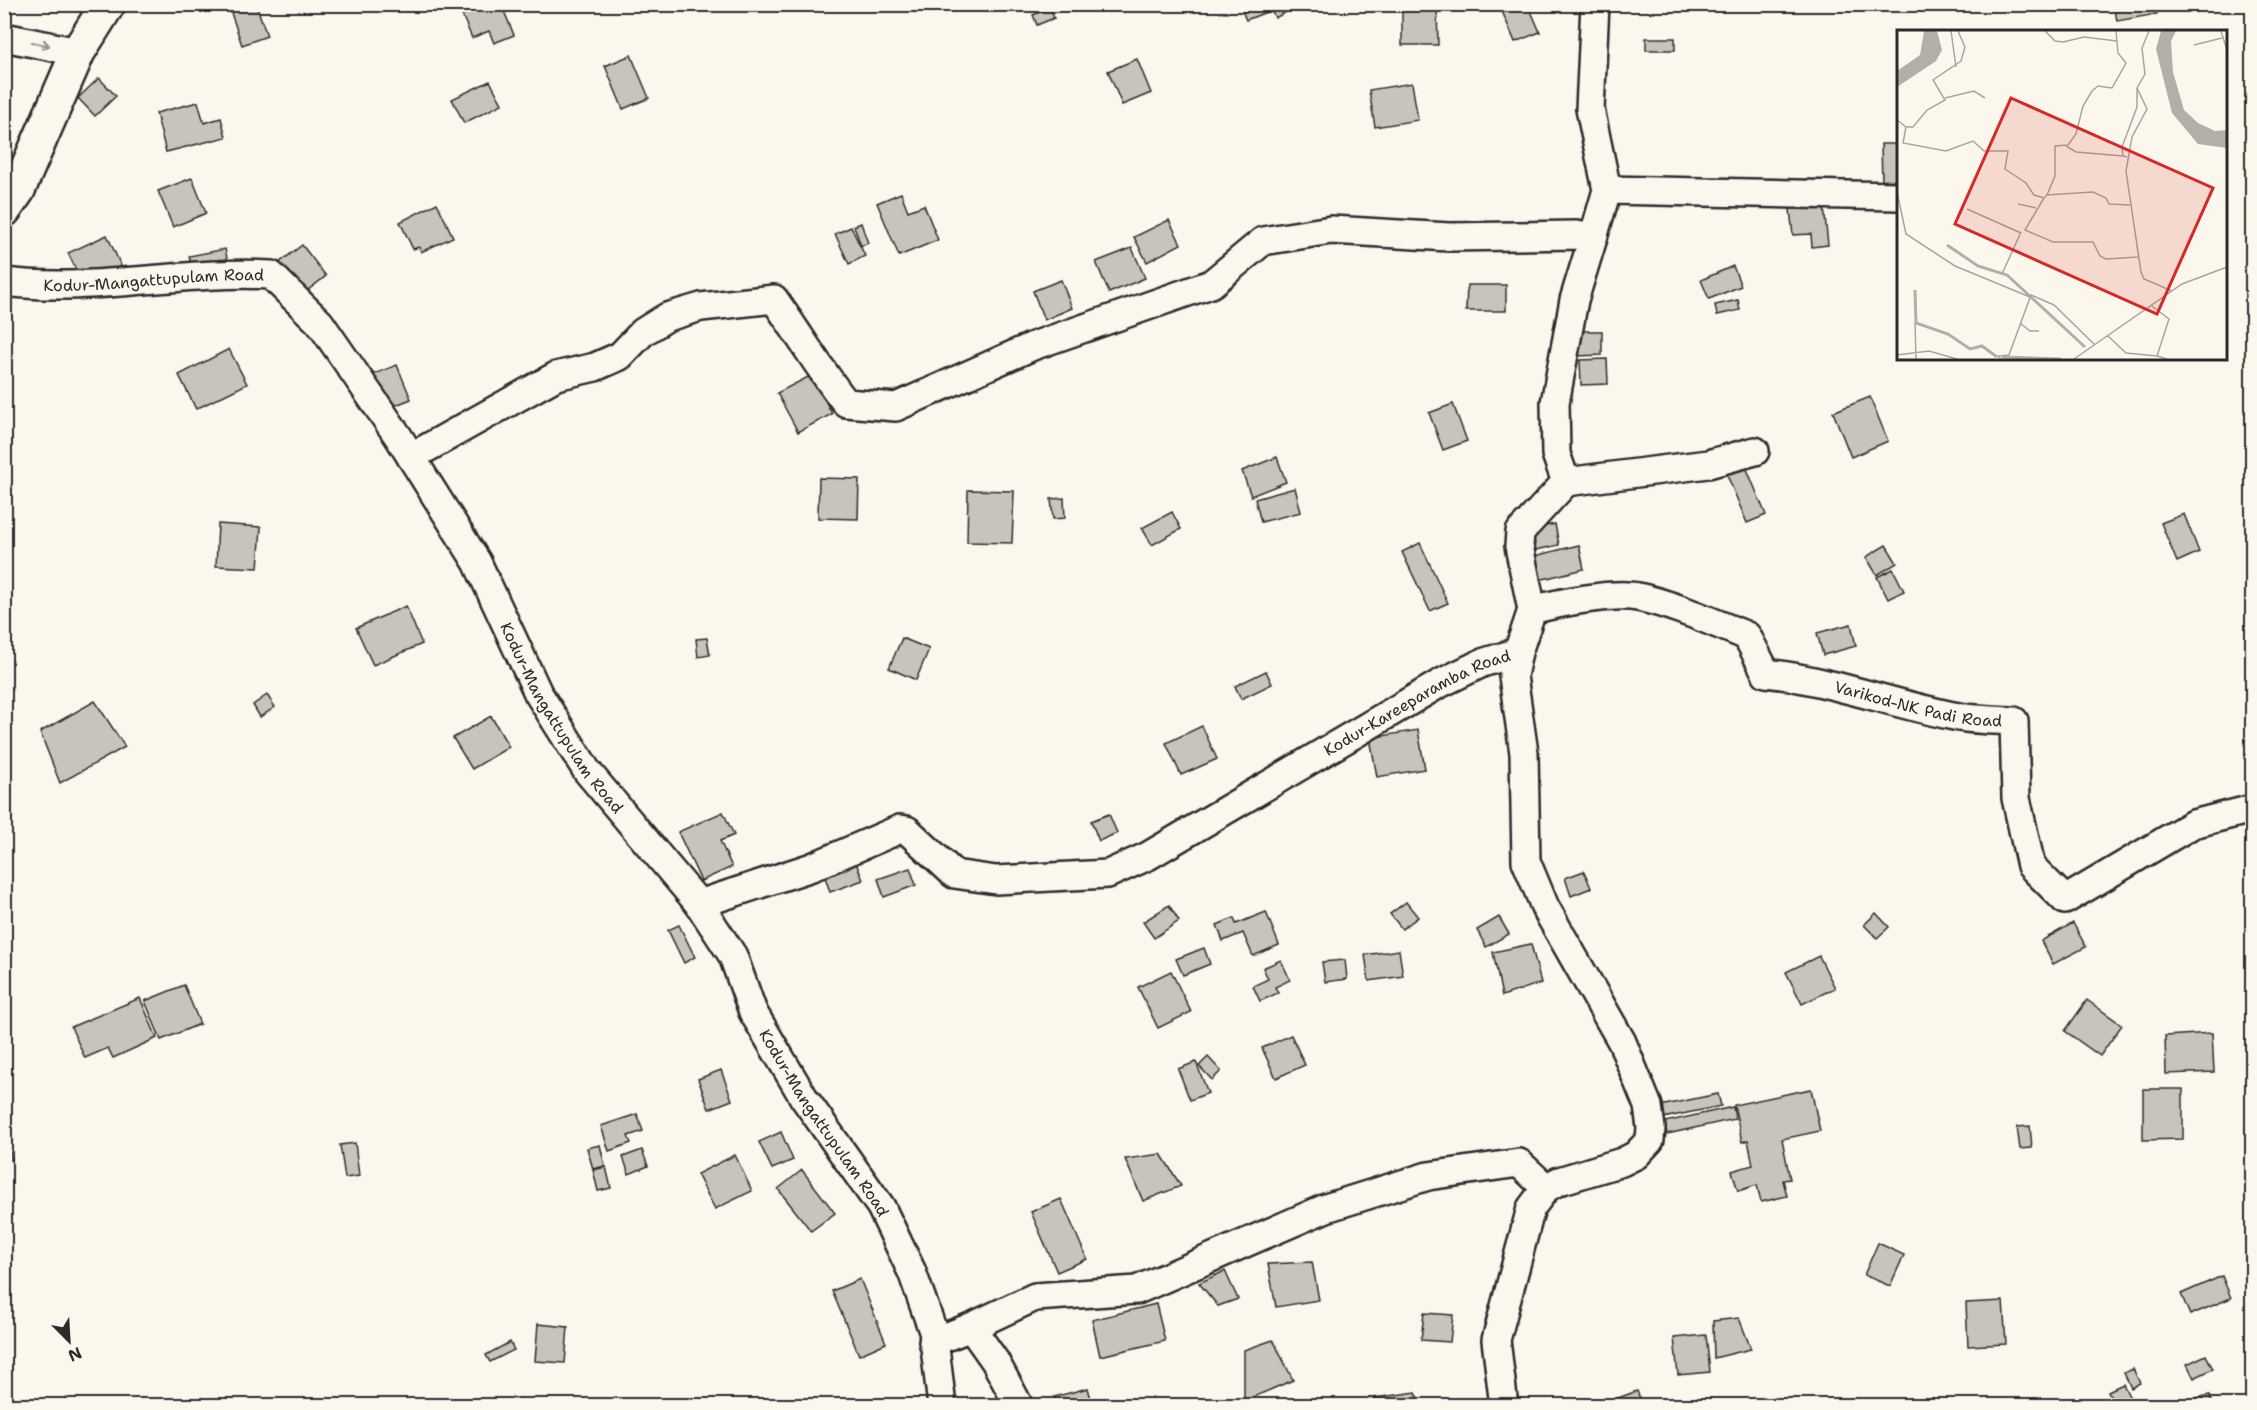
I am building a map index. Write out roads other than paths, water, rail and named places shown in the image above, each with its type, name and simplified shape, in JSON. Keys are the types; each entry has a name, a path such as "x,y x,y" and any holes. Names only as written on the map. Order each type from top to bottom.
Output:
{"main road":[{"path":"4,210 18,190 78,52 108,4"}],"street":[{"path":"1566,482 1556,454 1555,403 1574,300 1607,189 1590,109 1595,4"},
{"path":"4,37 78,52"},
{"path":"1607,189 1897,196"},
{"path":"411,457 556,376 595,367 620,356 643,332 667,317 701,307 774,299 801,337 817,367 846,403 896,407 1033,346 1211,284 1263,241 1331,230 1449,237 1567,235 1593,238"},
{"name":"Kodur-Mangattupulam Road","path":"4,282 96,285 235,273 271,275 320,323 411,457 477,562 538,693 587,771 699,904 733,956 753,1012 804,1098 880,1208 912,1272 933,1331 942,1406"},
{"path":"1518,652 1532,610 1519,546 1520,532 1566,482 1708,464 1755,451"},
{"name":"Varikod-NK Padi Road","path":"1532,610 1566,601 1636,596 1708,620 1747,636 1766,673 1804,677 1862,694 1960,717 2014,721 2016,798 2031,866 2066,900 2193,824 2253,809"},
{"name":"Kodur-Kareeparamba Road","path":"699,904 812,867 900,829 907,830 954,874 996,880 1108,874 1148,856 1439,684 1482,663 1518,652 1513,676 1524,753 1526,861 1545,907 1622,1042 1648,1106 1651,1128 1650,1140 1636,1155 1622,1162 1559,1181 1546,1188"},
{"path":"933,1342 1035,1297 1137,1290 1326,1209 1428,1176 1519,1163 1546,1188 1531,1208 1496,1340 1504,1406"},
{"path":"971,1327 995,1361 1019,1406"}]}
